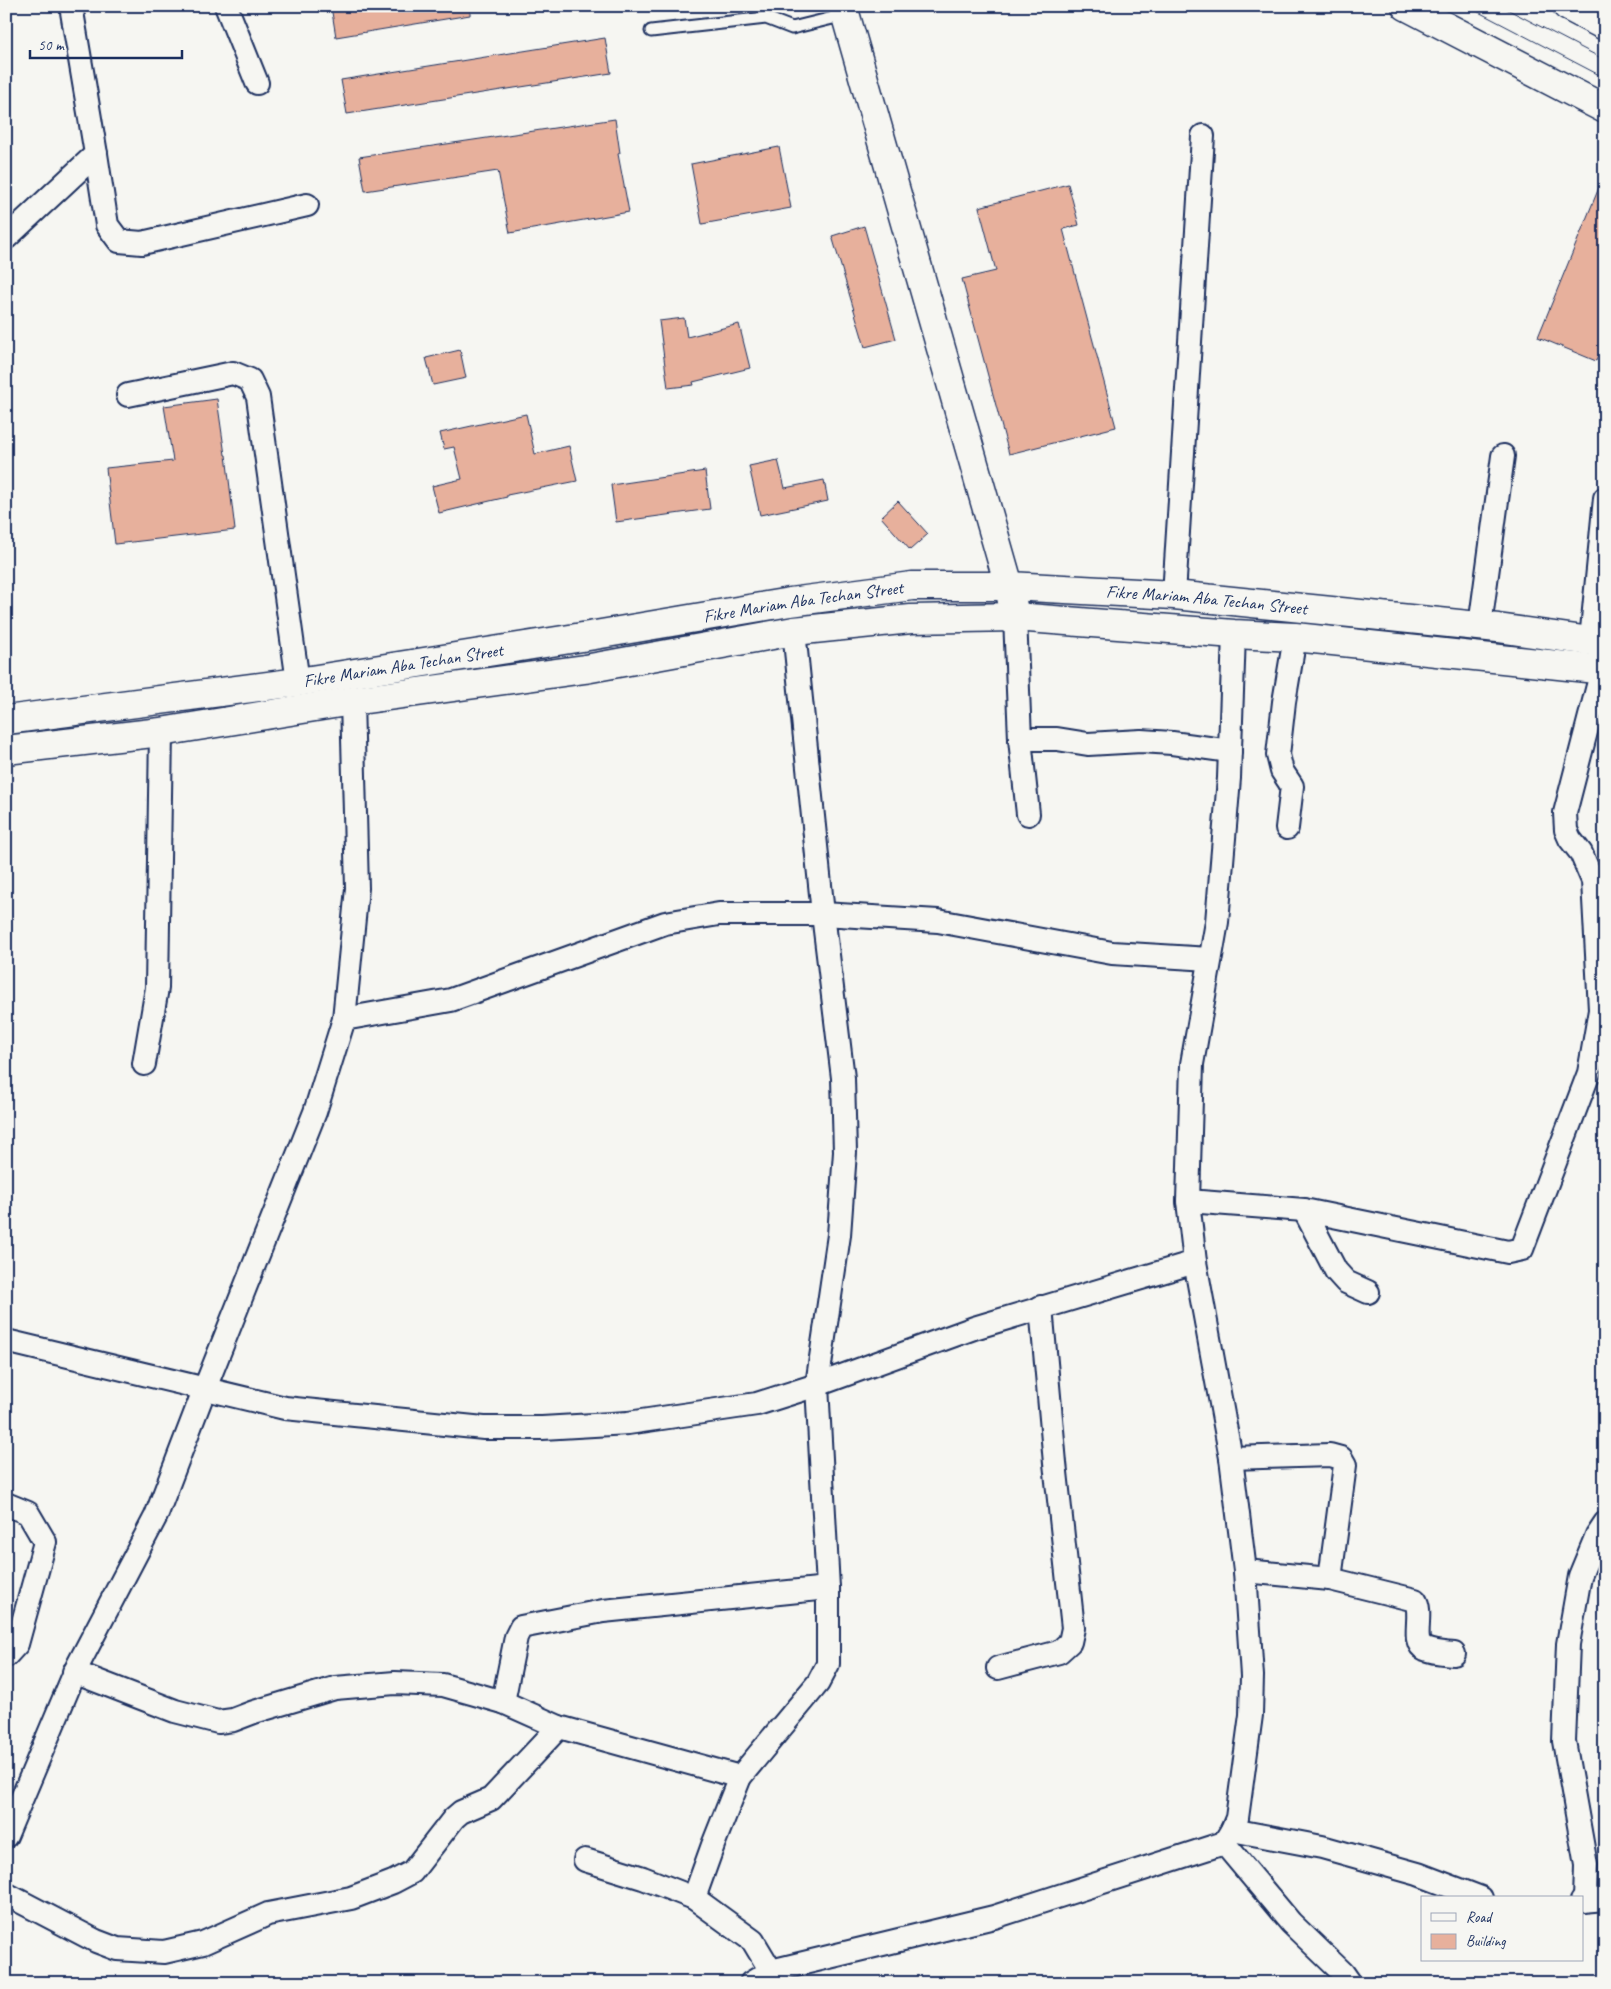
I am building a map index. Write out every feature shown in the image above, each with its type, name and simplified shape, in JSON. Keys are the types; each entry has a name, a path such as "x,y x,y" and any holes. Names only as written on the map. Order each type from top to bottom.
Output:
{"main road":[{"path":"1406,6 1605,108"},
{"path":"1567,6 1603,21"},
{"path":"844,11 1009,586 1015,617"},
{"name":"Fikre Mariam Aba Techan Street","path":"6,720 298,682 851,593 912,586 1009,586 1174,596 1489,627 1598,641"},
{"name":"Fikre Mariam Aba Techan Street","path":"6,750 161,732 352,701 585,668 794,631 911,619 1015,617 1234,634 1295,636 1603,670"},
{"path":"1489,627 1498,657"}],"street":[{"path":"71,6 107,225 119,241 142,244 308,206"},
{"path":"226,6 257,83"},
{"path":"1174,596 1203,136"},
{"path":"6,238 96,154"},
{"path":"128,395 233,373 250,380 258,397 298,682"},
{"path":"1489,627 1503,456"},
{"path":"1598,641 1605,498"},
{"path":"1015,617 1020,739 1028,814"},
{"path":"694,1898 740,1777 818,1682 828,1664 828,1588 817,1385 840,1236 845,1152 843,1078 823,914 794,631"},
{"path":"1228,1837 1237,1818 1251,1715 1252,1676 1245,1571 1231,1458 1195,1262 1188,1202 1192,1064 1217,922 1230,751 1234,634"},
{"path":"1287,828 1292,786 1282,771 1278,755 1284,702 1295,636"},
{"path":"1188,1202 1304,1210 1508,1252 1522,1249 1589,1074 1600,1010 1593,881 1581,853 1566,830 1565,813 1603,670"},
{"path":"6,1836 74,1672 156,1516 204,1388 315,1112 344,1019 357,888 352,701"},
{"path":"144,1064 157,988 161,732"},
{"path":"1020,739 1057,740 1088,744 1141,741 1230,751"},
{"path":"344,1019 451,1000 666,922 718,914 823,914 938,921 1112,953 1210,959"},
{"path":"1304,1210 1336,1271 1346,1282 1368,1292"},
{"path":"6,1341 286,1408 484,1428 542,1428 628,1423 757,1404 817,1385 974,1328 1195,1262"},
{"path":"998,1668 1059,1652 1070,1642 1073,1628 1055,1463 1041,1307"},
{"path":"1231,1458 1330,1456 1341,1458 1345,1465 1330,1579"},
{"path":"6,1504 28,1513 45,1542 17,1644 6,1656"},
{"path":"1591,1901 1564,1741 1568,1644 1580,1576 1597,1535 1605,1523"},
{"path":"1245,1571 1330,1579 1416,1600 1419,1606 1418,1641 1421,1647 1426,1650 1454,1654"},
{"path":"502,1702 516,1637 521,1627 603,1611 828,1588"},
{"path":"74,1672 175,1711 218,1722 233,1720 335,1688 395,1683 443,1685 502,1702 560,1728 740,1777"},
{"path":"6,1894 96,1941 117,1949 164,1952 204,1943 268,1914 351,1898 393,1882 412,1872 454,1818 461,1812 491,1799 560,1728"},
{"path":"1228,1837 1291,1923 1343,1973 1350,1983"},
{"path":"751,1983 771,1971 994,1917 1228,1837 1322,1847 1418,1874 1476,1896"},
{"path":"585,1860 643,1878 694,1898 754,1941 771,1971"}],"lane":[{"path":"651,31 766,18 792,28 844,11"}],"building":[{"path":"331,6 470,6 470,15 336,37"},
{"path":"605,38 611,73 347,114 341,80"},
{"path":"615,119 620,153 618,154 629,212 510,233 498,171 365,191 359,157"},
{"path":"779,147 791,208 702,224 691,164"},
{"path":"1605,173 1605,339 1596,361 1538,337"},
{"path":"1068,184 1079,225 1063,229 1116,427 1009,454 962,279 996,271 979,207"},
{"path":"864,226 896,339 865,347 832,236"},
{"path":"684,318 687,337 739,324 750,368 693,382 694,385 668,388 659,321"},
{"path":"460,350 466,378 433,385 426,358"},
{"path":"217,399 235,530 115,544 106,468 173,461 164,406"},
{"path":"526,414 535,454 569,446 577,481 507,495 507,497 439,513 432,486 462,479 454,447 444,449 440,433"},
{"path":"778,460 785,488 824,480 828,501 760,515 749,466"},
{"path":"705,471 710,509 616,522 611,485"},
{"path":"898,501 928,534 910,550 881,517"}],"tram line":[{"path":"1467,6 1605,78"},
{"path":"1501,6 1605,60"}]}
